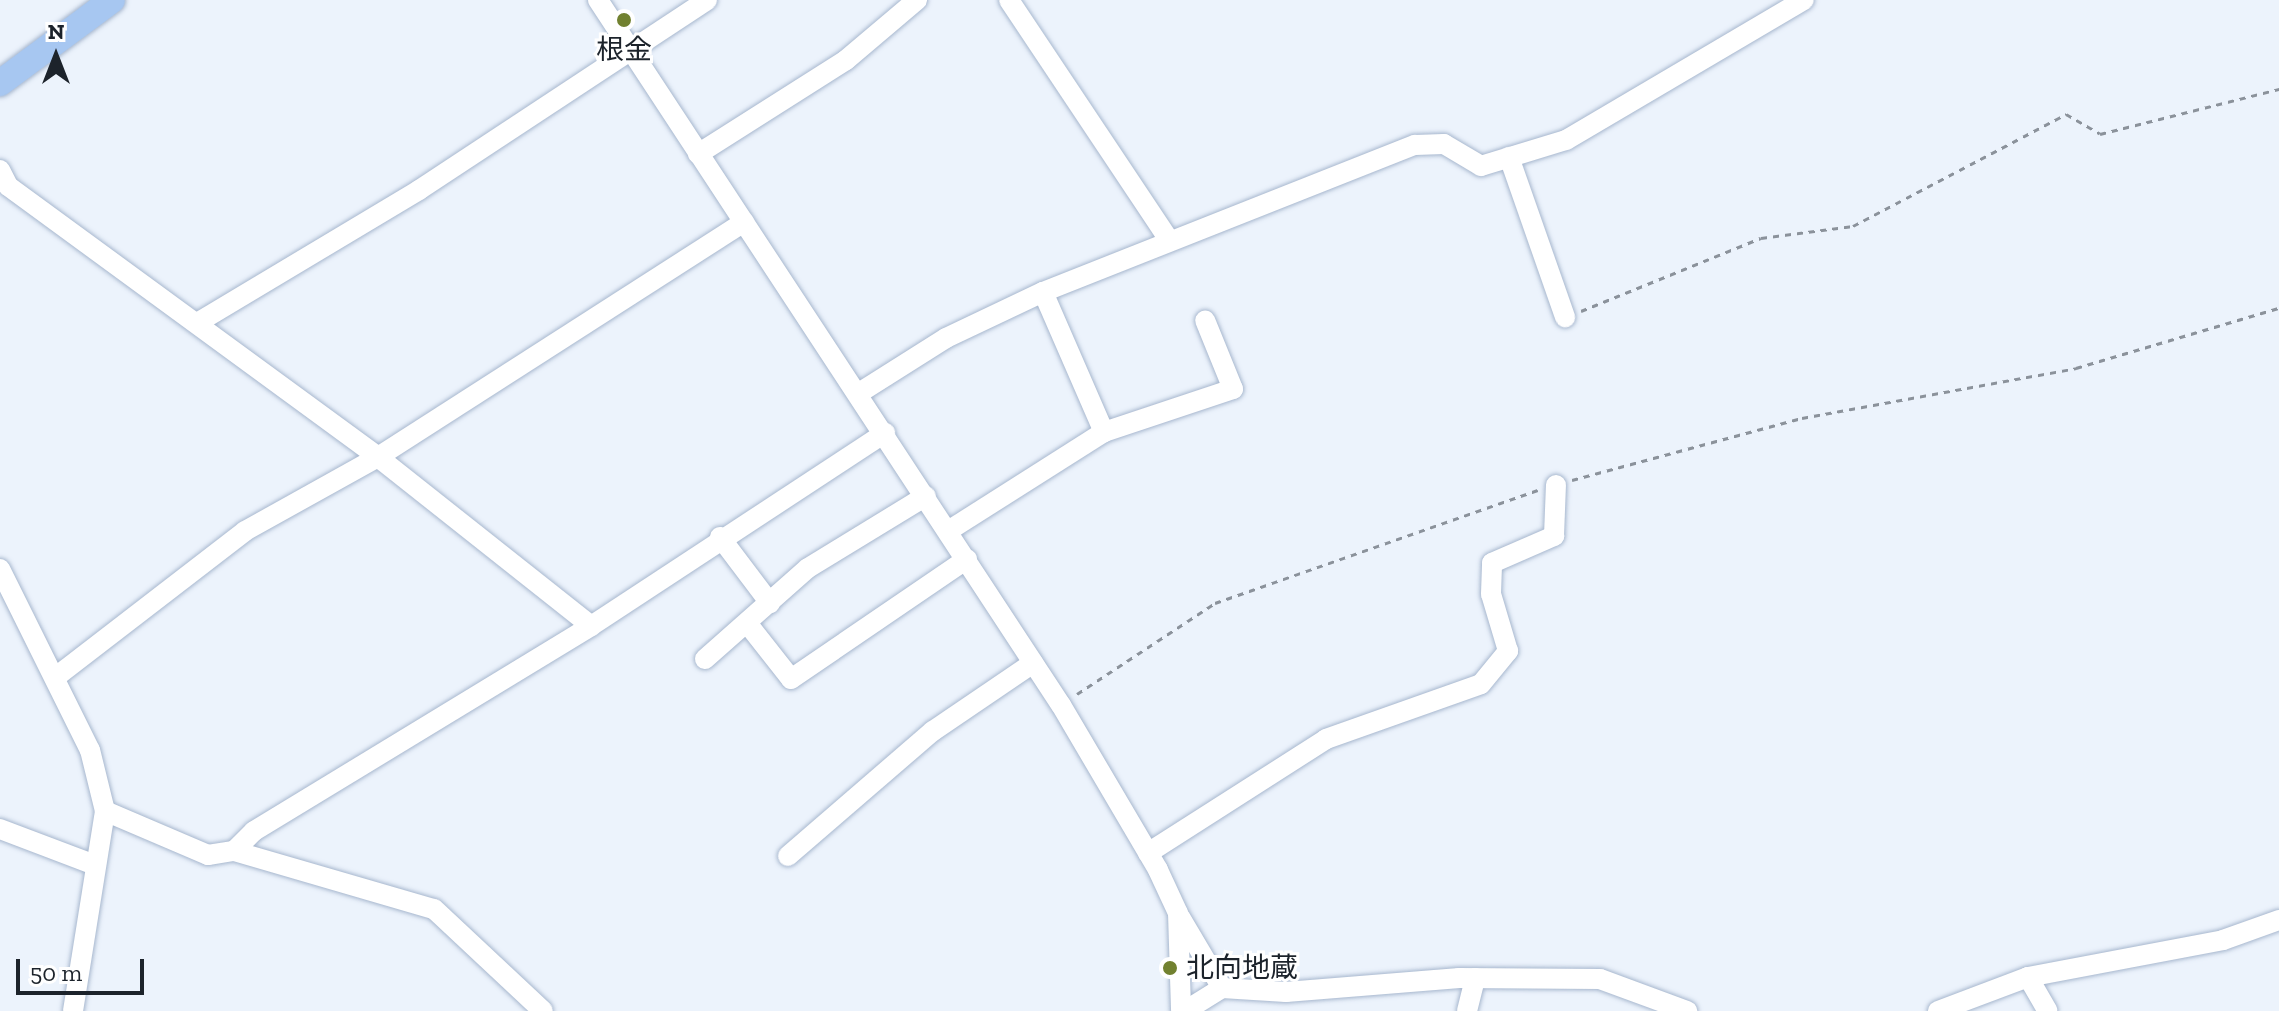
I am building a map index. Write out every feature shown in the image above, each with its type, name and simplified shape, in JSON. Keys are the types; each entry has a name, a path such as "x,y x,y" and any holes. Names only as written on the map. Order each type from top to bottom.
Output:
{"main road":[{"path":"0,83 112,0"}],"street":[{"path":"598,0 859,393 1061,705 1148,853 1178,913 1222,988"},
{"path":"197,323 632,51 707,0"},
{"path":"698,154 846,60 917,0"},
{"path":"1009,0 1168,238"},
{"path":"859,393 946,338 1043,292 1168,238 1415,145 1444,144 1481,166 1566,140 1804,0"},
{"path":"1509,157 1565,317"},
{"path":"0,170 8,186 378,457 591,626"},
{"path":"57,676 245,531 378,457 744,222"},
{"path":"1043,292 1104,432"},
{"path":"948,531 1104,432 1233,389 1205,320"},
{"path":"234,851 254,831 591,626 720,537 885,433"},
{"path":"1148,853 1326,739 1481,684 1508,651 1491,594 1492,563 1554,536 1556,485"},
{"path":"705,659 808,568 926,496"},
{"path":"720,537 770,603"},
{"path":"747,623 791,679 967,559"},
{"path":"0,569 57,676 90,750 105,811 73,1011"},
{"path":"788,856 933,731 1033,663"},
{"path":"105,811 208,855 234,851 434,909 543,1011"},
{"path":"4,836 95,865"},
{"path":"1178,913 1183,1011 1222,988 1286,992 1475,978 1600,979 1687,1011"},
{"path":"1938,1011 2028,977 2223,940 2279,920"},
{"path":"2028,977 2048,1011"},
{"path":"1467,1011 1475,978"}],"path":[{"path":"1565,317 1761,238 1853,226 2066,114 2100,134 2279,89"},
{"path":"1061,705 1215,603 1556,485 1802,418 2076,368 2279,308"}],"place":[{"name":"根金","path":"624,20"},
{"name":"北向地蔵","path":"1170,968"}]}
